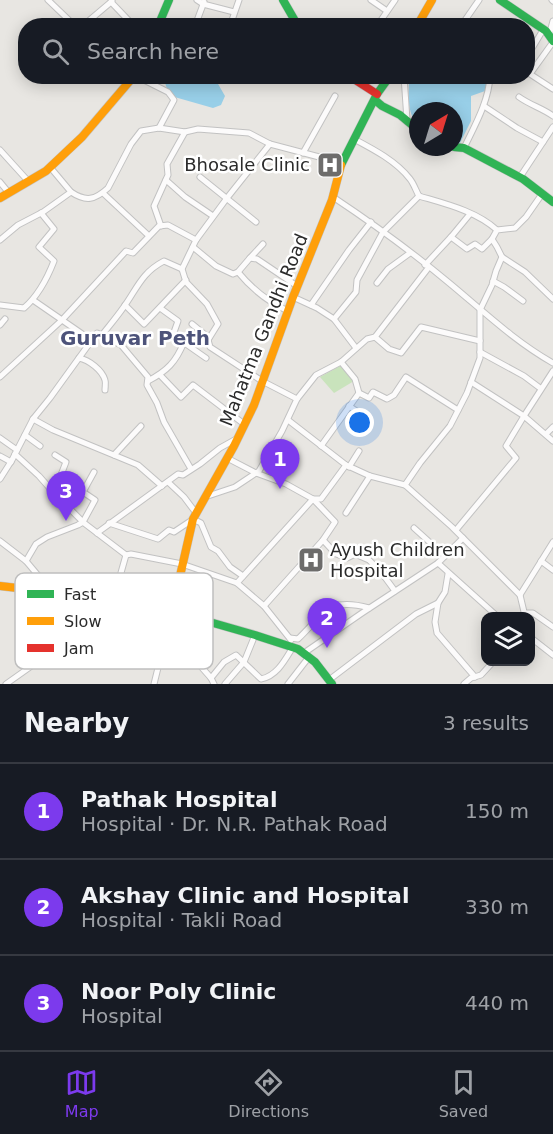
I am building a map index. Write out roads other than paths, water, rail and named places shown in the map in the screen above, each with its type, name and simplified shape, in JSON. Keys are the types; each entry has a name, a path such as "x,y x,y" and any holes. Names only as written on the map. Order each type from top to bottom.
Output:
{"main road":[{"path":"161,18 169,0"},
{"path":"283,0 293,18"},
{"path":"422,18 432,0"},
{"path":"500,0 524,18"},
{"path":"535,26 550,37"},
{"path":"0,198 50,167 82,137 128,84"},
{"path":"360,84 376,97 381,106 407,121"},
{"name":"Mahatma Gandhi Road","path":"180,573 194,517 238,438 262,381 333,196 342,163 385,84"},
{"path":"465,148 520,177 553,202"},
{"path":"0,586 15,588"},
{"path":"213,623 301,651 315,662 331,682"}],"street":[{"path":"48,0 67,18"},
{"path":"197,0 234,12"},
{"path":"232,18 239,0"},
{"path":"371,0 387,11"},
{"path":"382,18 395,0"},
{"path":"467,18 479,0"},
{"path":"92,18 112,1 127,18"},
{"path":"198,18 204,2"},
{"path":"535,63 550,37 553,21"},
{"path":"535,49 550,37"},
{"path":"535,77 553,89"},
{"path":"152,84 168,92 174,100 159,128"},
{"path":"405,84 407,121"},
{"path":"465,148 484,106 490,84"},
{"path":"303,153 335,96"},
{"path":"519,97 553,116"},
{"path":"484,106 543,142"},
{"path":"520,177 553,127"},
{"path":"50,167 71,192 80,198 94,198 108,188 131,144 141,131 159,128 185,132 198,129 249,133 270,144 342,163"},
{"path":"161,226 154,206 168,175 167,164 185,132"},
{"path":"354,139 393,163 410,179 419,196 457,207 488,222 497,230 515,228 543,194"},
{"path":"182,269 196,240 226,198 270,144"},
{"path":"0,150 28,182"},
{"path":"200,177 256,222"},
{"path":"166,180 213,216"},
{"path":"0,182 9,192"},
{"path":"0,240 18,225 41,213 71,192"},
{"path":"103,193 149,236"},
{"path":"333,196 448,282 480,310 539,355 553,363"},
{"path":"334,319 356,292 360,272 383,232 419,196"},
{"path":"0,305 24,308 33,300 49,275 54,261 39,247 54,229 41,213"},
{"path":"205,496 235,488 259,471 288,420 297,399 316,375 341,362 367,339 375,337 427,266 470,214"},
{"path":"311,305 370,222"},
{"path":"0,377 62,320 126,251 133,253 159,226 168,225 196,240"},
{"path":"452,237 467,249 475,244 482,249 492,240 497,230"},
{"path":"492,240 502,257 525,272 553,299"},
{"path":"193,247 216,266 233,274 238,272 263,244"},
{"path":"377,283 388,269 410,253"},
{"path":"405,486 420,463 450,426 471,382 480,358 480,310 502,257"},
{"path":"250,258 257,259 297,286"},
{"path":"102,335 125,305 138,283 154,266 164,261 182,269 186,280 207,304 218,324 208,340 210,347 262,381 297,399"},
{"path":"238,272 250,286 288,312"},
{"path":"125,305 144,324 186,280"},
{"path":"493,281 523,301"},
{"path":"293,297 334,319 356,348"},
{"path":"33,300 91,340"},
{"path":"160,308 178,321 173,335 206,358"},
{"path":"0,325 5,319"},
{"path":"192,324 209,338"},
{"path":"375,337 389,349 401,353 421,327 480,340"},
{"path":"0,479 33,419 97,333 121,345 148,377 147,385 164,423 191,469"},
{"path":"148,381 160,375 174,363 184,342"},
{"path":"480,352 524,376 540,388"},
{"path":"79,358 87,360 95,367 105,380 105,390"},
{"path":"341,362 356,379 360,393 369,398 373,392 387,399 394,395 406,377 458,410"},
{"path":"456,530 516,458 506,446 540,388 553,371"},
{"path":"160,375 181,398 193,385 244,424"},
{"path":"471,382 524,416 553,441"},
{"path":"321,446 360,393"},
{"path":"350,406 368,419"},
{"path":"33,419 53,430 138,465 162,486"},
{"path":"288,420 347,466 370,476 405,486 456,530 520,595 524,612"},
{"path":"114,455 141,426"},
{"path":"546,435 553,428"},
{"path":"25,435 40,446"},
{"path":"0,438 83,522 126,555 182,564 210,573"},
{"path":"97,532 178,474 183,475 238,438"},
{"path":"237,582 313,499 321,499 359,451"},
{"path":"54,493 66,462 55,455"},
{"path":"0,456 10,462"},
{"path":"227,458 256,473 286,484 313,499 335,522 323,540 264,606"},
{"path":"26,561 36,544 83,522 95,500 83,492 94,472"},
{"path":"346,513 370,476"},
{"path":"168,482 184,497 194,517 201,524 211,547 218,551 230,567 243,576"},
{"path":"109,524 158,539 169,530 174,532 194,517"},
{"path":"414,528 445,556"},
{"path":"203,669 213,681 224,662 236,654 263,682 270,678 282,664 301,651 438,563 463,538"},
{"path":"323,540 336,554 347,558 355,554 369,560 395,591"},
{"path":"0,541 26,561 36,573"},
{"path":"520,595 541,561 550,553 553,542"},
{"path":"121,573 126,555"},
{"path":"541,561 553,570"},
{"path":"438,563 492,612"},
{"path":"213,574 237,582 264,606 301,651"},
{"path":"448,574 445,592 438,603 435,622 437,633 475,677"},
{"path":"331,682 416,614 438,603"},
{"path":"290,638 298,639 324,612 336,605 351,604 369,608"},
{"path":"535,614 553,627"},
{"path":"225,684 244,662 255,635"},
{"path":"535,640 553,655"},
{"path":"288,684 301,651"},
{"path":"464,684 471,678 481,675 489,666"},
{"path":"6,684 27,669"},
{"path":"154,684 158,669"}],"water":[{"path":"165,84 218,84 225,96 221,105 213,108 171,96"},
{"path":"409,84 486,84 485,91 471,96 471,121 463,137 463,102 409,102"}],"place":[{"name":"Bhosale Clinic","path":"330,165"},
{"name":"Pathak Hospital","path":"280,489"},
{"name":"Noor Poly Clinic","path":"66,521"},
{"name":"Ayush Children Hospital","path":"311,560"},
{"name":"Akshay Clinic and Hospital","path":"327,648"}],"district":[{"name":"Guruvar Peth","path":"135,338"}]}
